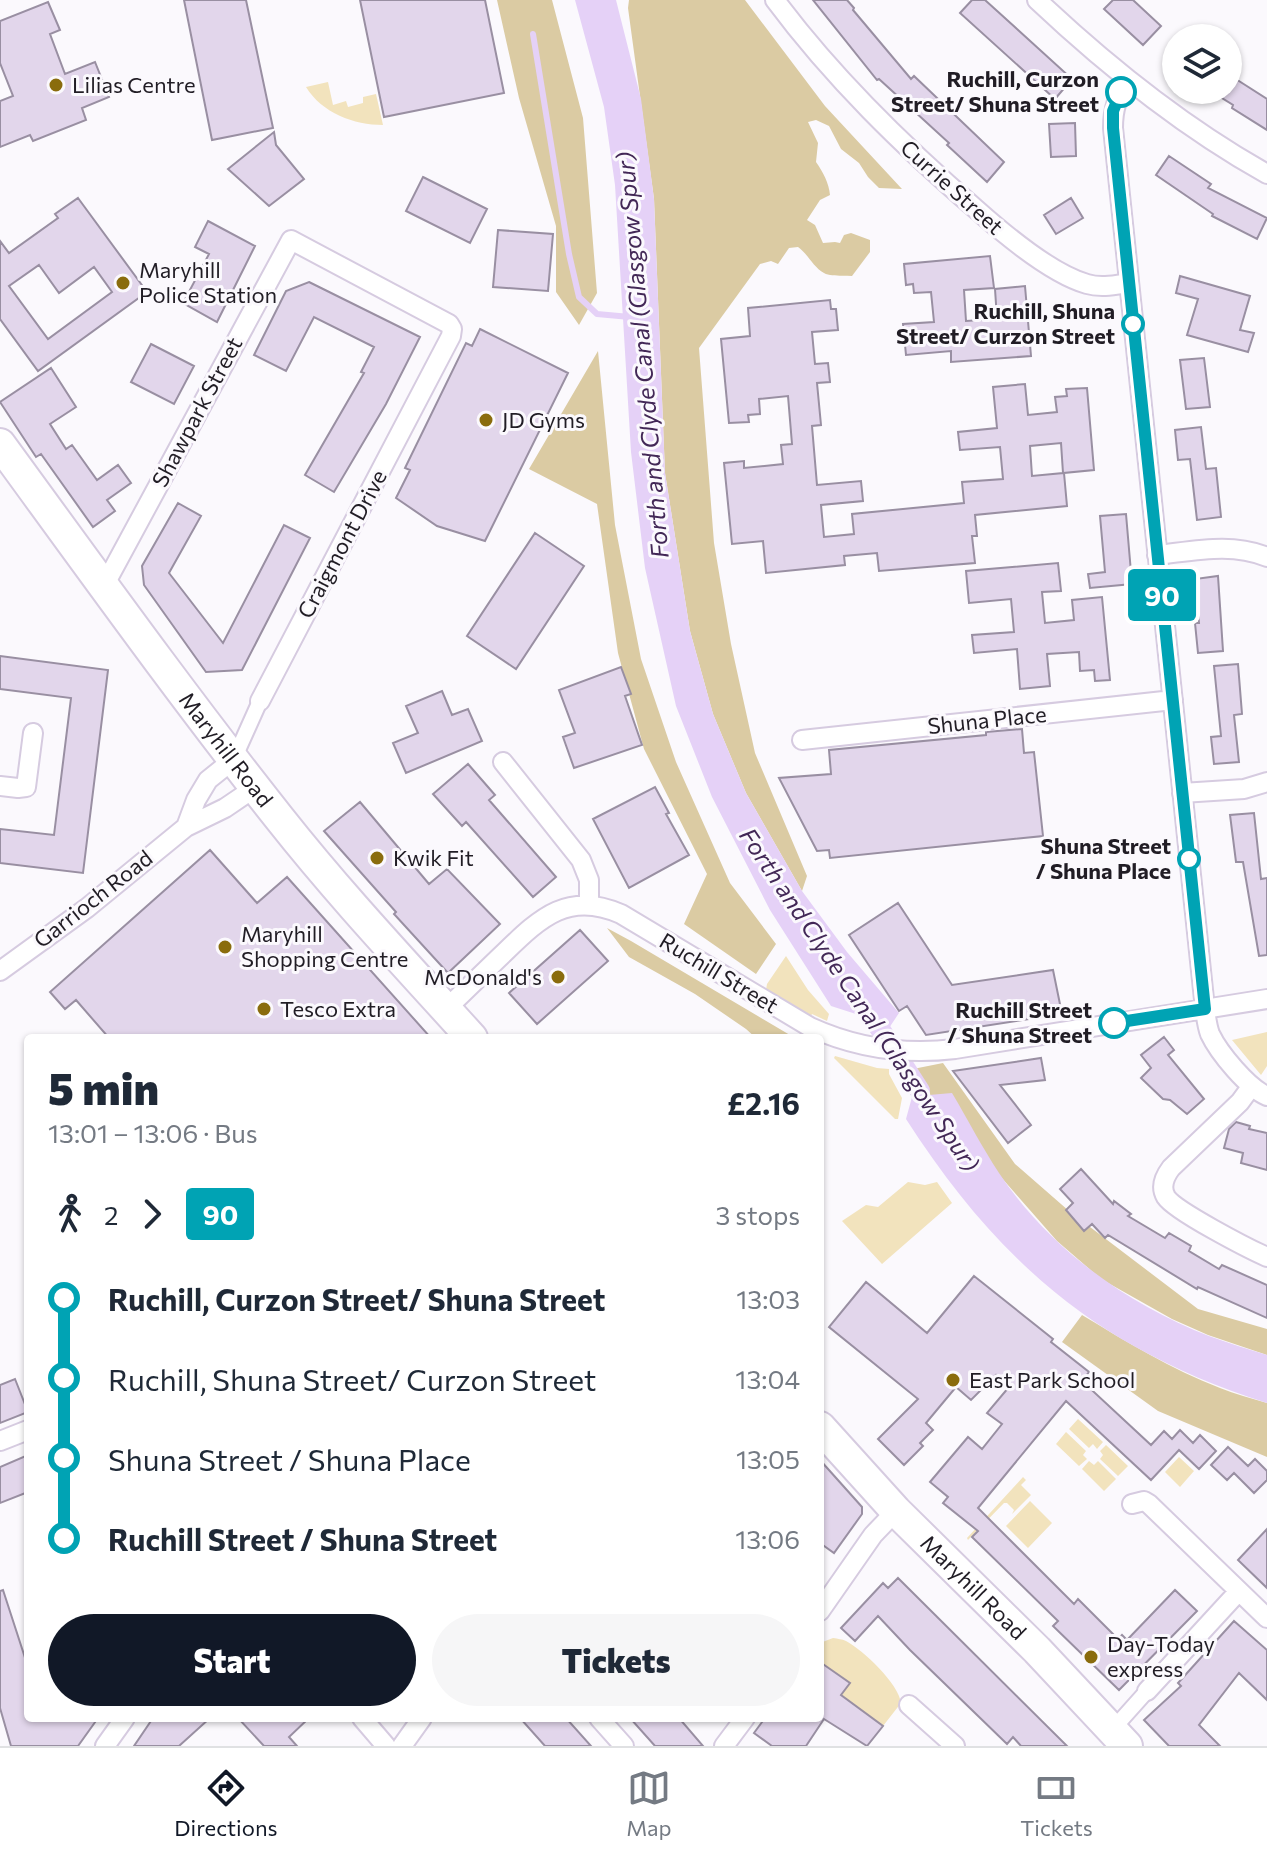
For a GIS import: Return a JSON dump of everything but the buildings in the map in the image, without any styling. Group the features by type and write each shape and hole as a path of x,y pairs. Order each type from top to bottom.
{"main road":[{"name":"Maryhill Road","path":"0,444 233,760 357,910 468,1034"},
{"name":"Maryhill Road","path":"824,1431 896,1511 1120,1737"}],"street":[{"name":"Currie Street","path":"775,0 826,63 881,121 929,169 1007,236 1057,270 1084,283 1099,286 1129,283"},
{"path":"1037,0 1129,81 1267,174"},
{"path":"1129,81 1118,97 1113,117 1205,1009 1212,1037 1243,1079 1259,1091 1240,1102 1171,1168 1163,1186 1166,1197 1173,1205 1267,1257"},
{"name":"Shawpark Street","path":"104,586 291,240 449,324 452,329"},
{"name":"Craigmont Drive","path":"233,760 260,701 452,329"},
{"path":"1157,555 1229,548 1248,550 1267,557"},
{"name":"Shuna Place","path":"802,740 1173,700"},
{"path":"0,786 26,787 33,733"},
{"name":"Garrioch Road","path":"186,827 208,780 233,760"},
{"path":"503,762 581,860 589,880 589,905"},
{"path":"1182,793 1244,789 1267,782"},
{"name":"Garrioch Road","path":"0,971 87,908 186,827 225,808 256,787"},
{"name":"Ruchill Street","path":"446,1009 535,923 564,908 589,905 611,910 634,921 782,1012 829,1036 878,1048 935,1051 1267,999"},
{"path":"0,1441 24,1432"},
{"path":"1132,1504 1144,1501 1149,1504 1267,1618"},
{"path":"824,1605 873,1535 896,1511"},
{"path":"1120,1737 1147,1691 1239,1591"},
{"path":"909,1705 955,1746"},
{"path":"105,1746 122,1722"},
{"path":"365,1722 386,1746"},
{"path":"402,1746 419,1722"},
{"path":"603,1722 624,1746"},
{"path":"724,1746 742,1722"}],"shaded area":[{"path":"497,0 552,0 583,118 597,293 579,325 556,292 556,226 519,98"},
{"path":"629,0 745,0 825,106 902,189 879,188 859,163 841,149 829,126 816,120 808,122 818,143 816,162 830,195 820,200 807,220 815,225 823,243 840,243 844,235 851,233 870,240 870,252 852,276 824,273 798,247 789,248 778,264 771,261 760,264 699,348 714,543 731,644 755,753 807,876 802,891 746,793 713,714 690,631 665,473 654,199"},
{"path":"328,82 333,105 346,101 348,107 363,103 363,97 376,94 383,125 361,123 340,116 321,104 306,87"},
{"path":"598,351 615,525 641,659 676,762 730,883 776,944 756,974 684,924 707,874 644,749 618,653 597,504 529,469"},
{"path":"607,928 788,1034 752,1034 695,994 629,957"},
{"path":"786,956 808,990 829,1014 827,1021 811,1016 766,990"},
{"path":"1267,1032 1267,1066 1261,1075 1232,1040"},
{"path":"834,1058 889,1069 902,1098 898,1119"},
{"path":"943,1063 1015,1164 1069,1211 1198,1309 1267,1329 1267,1355 1172,1319 1101,1279 1057,1241 929,1095 913,1069"},
{"path":"908,1182 925,1185 937,1182 952,1203 882,1264 842,1221 866,1205 878,1207"},
{"path":"1082,1315 1184,1372 1267,1403 1267,1457 1158,1411 1062,1342"},
{"path":"1078,1419 1103,1442 1097,1449 1093,1444 1089,1448 1069,1429"},
{"path":"1066,1432 1086,1451 1083,1455 1087,1459 1079,1466 1056,1444"},
{"path":"1106,1445 1128,1466 1118,1476 1100,1459 1103,1455 1100,1451"},
{"path":"1179,1457 1194,1471 1180,1487 1165,1472"},
{"path":"1089,1461 1094,1465 1098,1461 1116,1479 1104,1491 1082,1469"},
{"path":"1023,1477 1026,1480 1021,1485 1031,1495 1012,1514 1014,1510 1004,1503 968,1540 967,1538"},
{"path":"1030,1501 1052,1523 1028,1548 1006,1526"},
{"path":"833,1638 846,1641 879,1668 894,1687 901,1703 883,1726 841,1695 850,1683 824,1665 824,1641"}],"water":[{"path":"575,0 616,0 641,99 654,199 665,473 690,631 713,714 746,793 802,891 847,952 899,1013 887,1031 872,1035 859,1015 831,1006 770,910 712,797 676,706 645,568 631,452 615,185 604,107"},
{"path":"894,1068 913,1069 929,1095 952,1093 993,1163 1019,1200 1065,1249 1091,1270 1119,1290 1178,1323 1267,1355 1267,1403 1208,1382 1154,1357 1060,1296 1018,1259 979,1218 906,1119 912,1097"}],"waterway":[{"path":"533,34 569,254 579,297 597,314 630,317"},
{"name":"Forth and Clyde Canal (Glasgow Spur)","path":"868,1010 920,1091"}],"bus line":[{"name":"90","path":"1114,1023 1205,1009 1113,128 1113,111 1121,92"}],"place":[{"name":"Lilias Centre","path":"56,85"},
{"name":"Ruchill, Curzon Street/ Shuna Street","path":"1121,92"},
{"name":"Maryhill Police Station","path":"123,283"},
{"name":"Ruchill, Shuna Street/ Curzon Street","path":"1133,324"},
{"name":"JD Gyms","path":"486,420"},
{"name":"Kwik Fit","path":"377,858"},
{"name":"Shuna Street / Shuna Place","path":"1189,859"},
{"name":"Maryhill Shopping Centre","path":"225,947"},
{"name":"McDonald's","path":"558,977"},
{"name":"Tesco Extra","path":"264,1009"},
{"name":"Ruchill Street / Shuna Street","path":"1114,1023"},
{"name":"East Park School","path":"953,1380"},
{"name":"Day-Today express","path":"1091,1657"}]}
